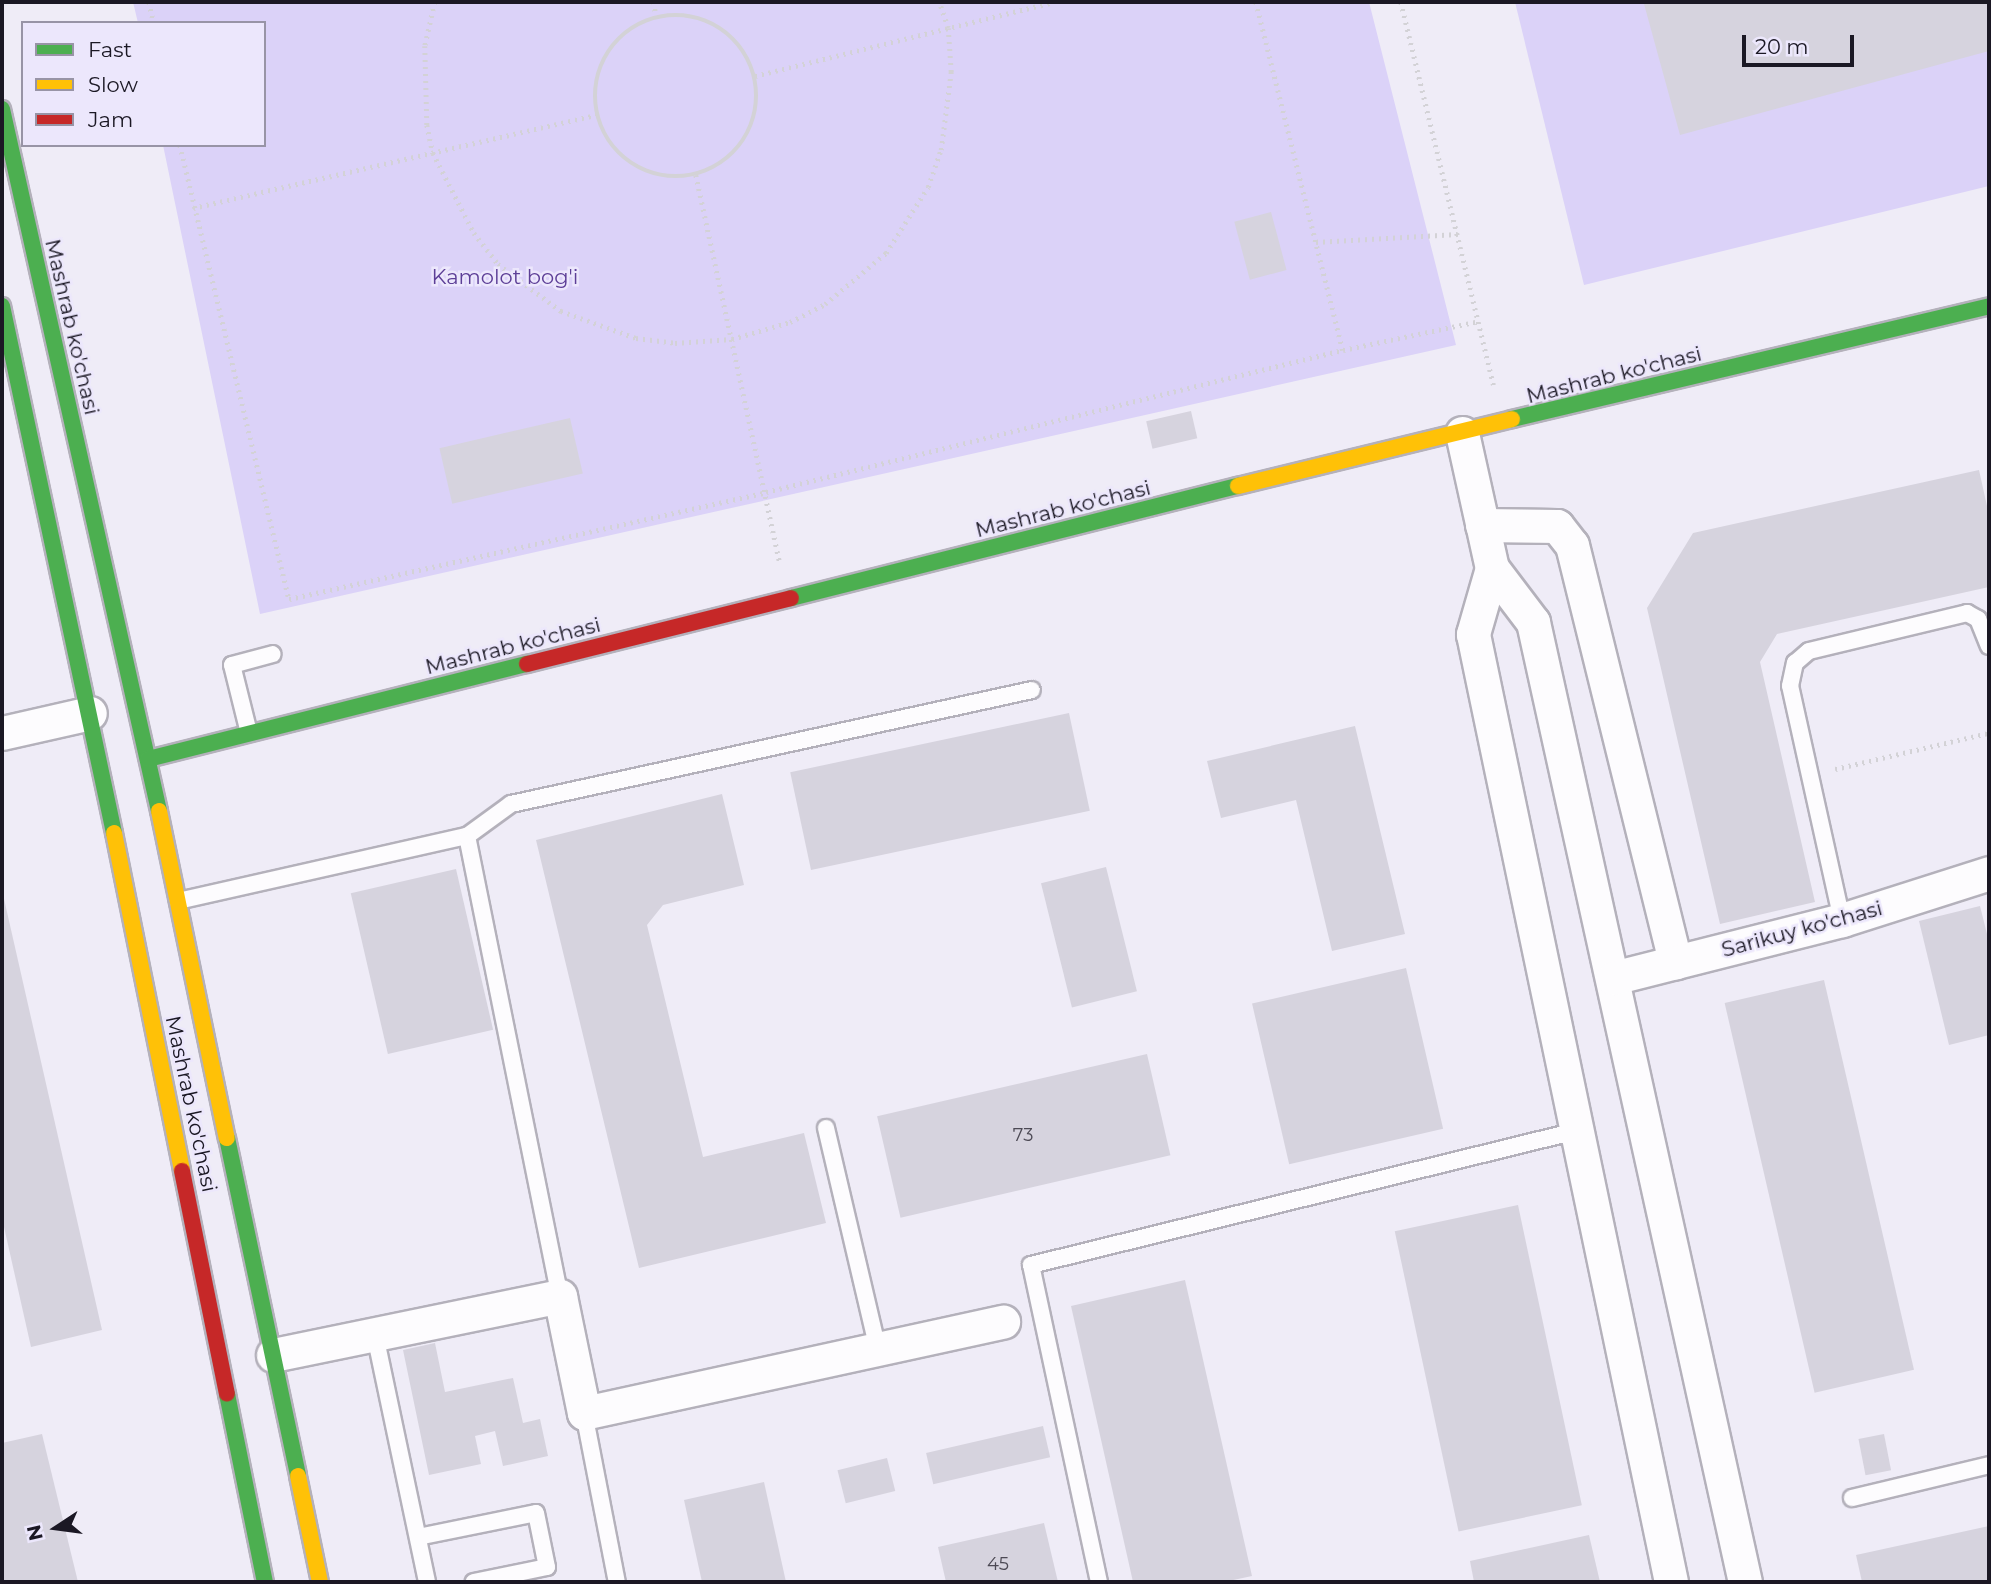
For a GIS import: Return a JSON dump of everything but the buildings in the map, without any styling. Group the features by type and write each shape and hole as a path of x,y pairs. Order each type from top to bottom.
{"main road":[{"name":"Mashrab ko'chasi","path":"2,109 148,759 320,1582"},
{"name":"Mashrab ko'chasi","path":"2,306 90,713 265,1582"},
{"name":"Mashrab ko'chasi","path":"148,759 787,599 1989,306"},
{"path":"316,1565 339,1582"}],"street":[{"path":"1462,433 1492,568 1533,622 1745,1582"},
{"path":"1482,524 1557,526 1573,545 1675,962"},
{"path":"1492,568 1473,634 1671,1582"},
{"path":"2,733 90,713"},
{"name":"Sarikuy ko'chasi","path":"1613,978 1842,920 1989,873"},
{"path":"273,1356 560,1296 584,1413 1003,1322"}],"lane":[{"path":"1842,920 1790,686 1800,655 1967,613 1978,620 1989,646"},
{"path":"249,734 232,665 273,654"},
{"path":"178,901 467,836 511,804 1032,690"},
{"path":"467,836 560,1296"},
{"path":"826,1128 878,1350"},
{"path":"1100,1582 1031,1265 1576,1131"},
{"path":"375,1335 427,1582"},
{"path":"584,1413 618,1582"},
{"path":"1852,1498 1989,1465"},
{"path":"418,1537 536,1513 547,1567 474,1582"}],"path":[{"path":"149,2 153,21"},
{"path":"435,2 425,46 423,86 433,153 453,200 482,244 528,290 561,311 636,338 675,343 732,339 790,322 825,304 886,253 909,222 928,187 944,137 951,72 948,28 939,2"},
{"path":"653,2 656,16"},
{"path":"755,76 1054,2"},
{"path":"1256,2 1343,350"},
{"path":"1401,2 1503,423"},
{"path":"656,16 699,17 718,26 735,39 755,76 755,118 746,138 716,167 696,175 664,176 634,166 617,152 597,115 597,73 607,54 619,37 656,16"},
{"path":"193,208 597,115"},
{"path":"180,147 289,598 766,492 1343,350 1479,321"},
{"path":"696,175 787,599"},
{"path":"1316,242 1458,234"},
{"path":"1810,774 1989,733"}],"green space":[{"name":"Kamolot bog'i","path":"133,2 1369,2 1456,345 260,614 163,147 266,147 266,21 138,21"},
{"path":"1515,2 1989,2 1989,186 1584,285"}],"traffic: fast":[{"path":"2,109 159,811"},
{"path":"2,306 114,833"},
{"path":"1512,419 1989,306"},
{"path":"791,598 1238,486"},
{"path":"148,759 527,664"},
{"path":"227,1138 298,1476"},
{"path":"227,1394 265,1582"}],"traffic: slow":[{"path":"1238,486 1512,419"},
{"path":"159,811 227,1138"},
{"path":"114,833 182,1171"},
{"path":"298,1476 320,1582"}],"traffic: jam":[{"path":"527,664 791,598"},
{"path":"182,1171 227,1394"}]}
